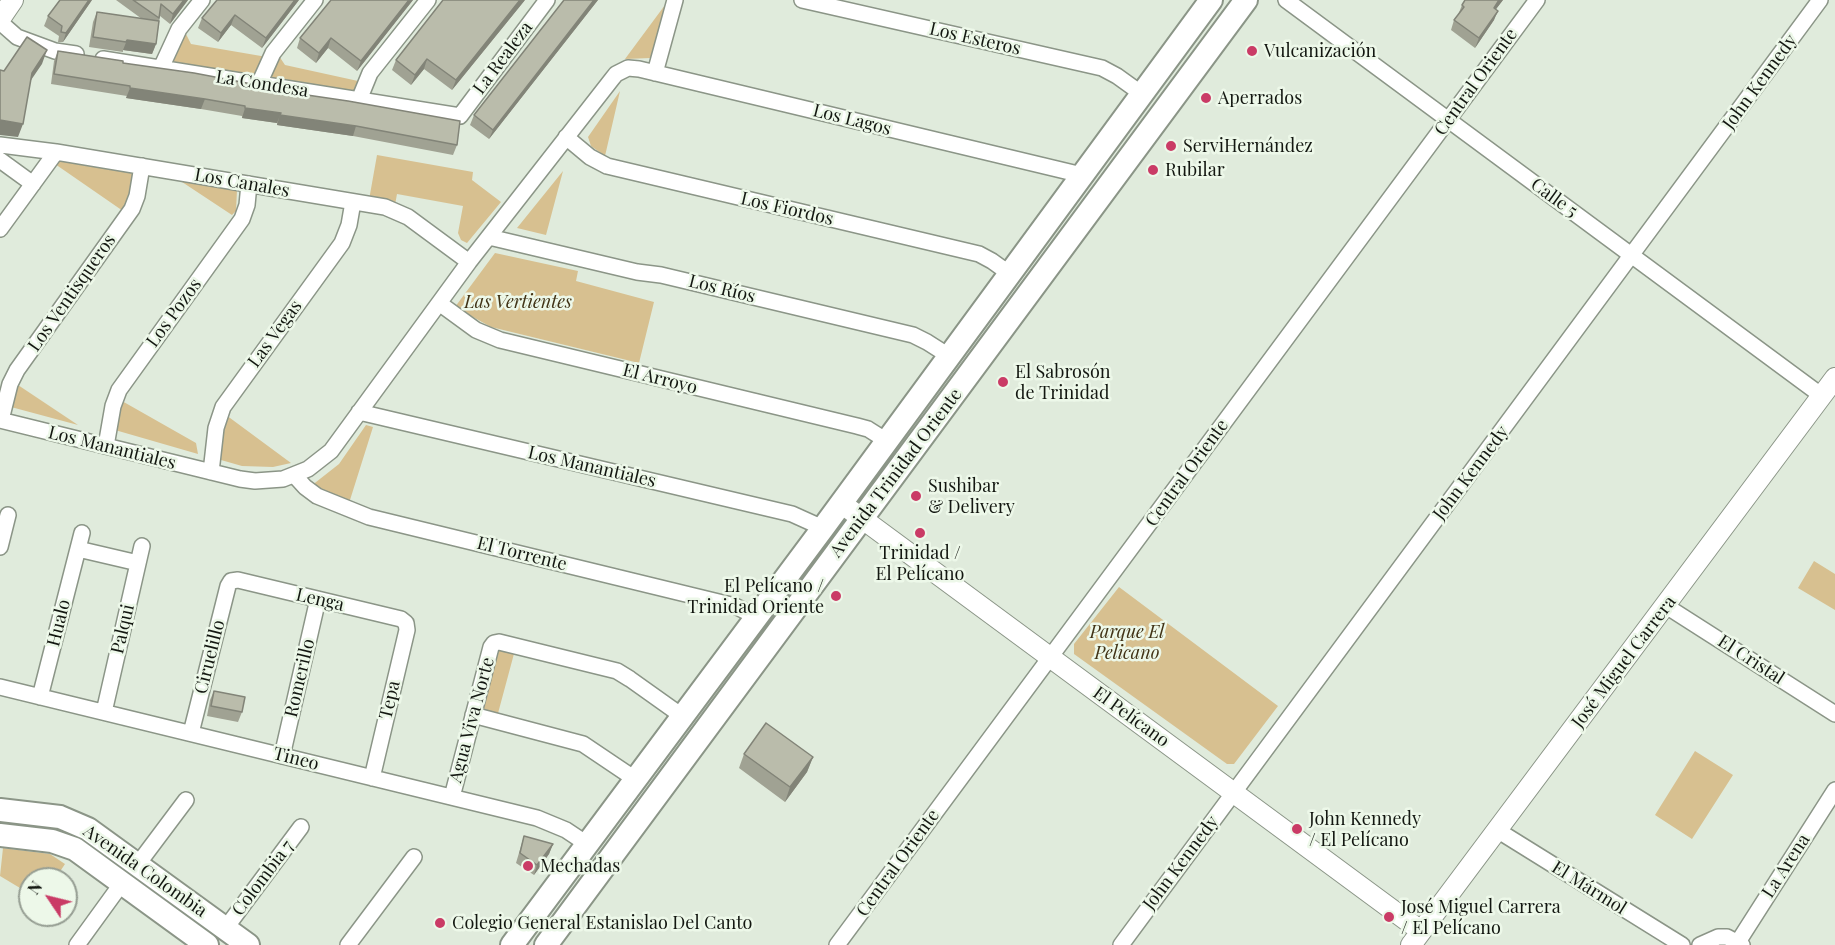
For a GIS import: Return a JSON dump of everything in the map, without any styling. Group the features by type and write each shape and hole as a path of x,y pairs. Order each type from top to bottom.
{"main road":[{"name":"Avenida Trinidad Oriente","path":"512,945 841,504 1211,0"},
{"name":"Avenida Trinidad Oriente","path":"546,945 1246,0"},
{"name":"Avenida Colombia","path":"0,810 47,815 88,829 248,945"},
{"name":"Avenida Colombia","path":"0,835 45,840 65,845 84,855 207,945"}],"street":[{"path":"0,20 13,0"},
{"path":"161,68 179,29 202,0"},
{"path":"259,84 273,53 315,0"},
{"path":"359,100 370,73 428,0"},
{"name":"La Realeza","path":"460,116 547,0"},
{"path":"655,73 675,0"},
{"name":"Los Esteros","path":"802,0 1102,68 1143,94"},
{"name":"Calle 5","path":"1286,0 1822,396"},
{"name":"Central Oriente","path":"837,945 1536,0"},
{"name":"John Kennedy","path":"1121,945 1820,0"},
{"name":"La Condesa","path":"0,20 17,38 55,51 460,116"},
{"name":"Los Lagos","path":"566,137 612,79 622,70 633,68 1082,175"},
{"path":"295,476 308,470 331,451 469,262 566,137"},
{"name":"Los Fiordos","path":"566,137 590,157 607,166 979,254 1010,274"},
{"name":"Los Canales","path":"0,145 142,166 395,210 469,262"},
{"path":"0,229 56,152"},
{"path":"0,160 33,184"},
{"name":"Los Ventisqueros","path":"1,420 10,384 17,370 132,209 137,196 142,166"},
{"name":"Los Pozos","path":"106,446 113,406 119,390 242,219 247,206 249,184"},
{"name":"Las Vegas","path":"211,472 216,428 223,407 342,243 349,225 353,202"},
{"name":"Los Ríos","path":"489,237 637,272 661,274 913,335 949,356"},
{"name":"El Arroyo","path":"439,303 476,330 500,340 857,426 868,429 887,441"},
{"name":"José Miguel Carrera","path":"1416,938 1835,378"},
{"name":"Los Manantiales","path":"359,412 792,514 823,528"},
{"name":"Los Manantiales","path":"1,420 255,481 295,476"},
{"name":"El Torrente","path":"295,476 305,488 317,496 362,515 735,606 757,617"},
{"name":"El Pelícano","path":"841,504 1234,793 1416,938"},
{"path":"0,547 2,530 8,515"},
{"name":"Hualo","path":"40,697 82,533"},
{"name":"Palqui","path":"104,712 142,546"},
{"path":"78,549 138,563"},
{"name":"Lenga","path":"231,581 238,580 318,599 401,619 406,623"},
{"name":"Ciruelillo","path":"191,733 231,581"},
{"name":"Romerillo","path":"282,756 318,599"},
{"name":"El Cristal","path":"1666,606 1835,714"},
{"name":"Tepa","path":"372,778 407,630 406,623"},
{"name":"Agua Viva Norte","path":"452,797 494,642 617,672 682,716"},
{"name":"Tineo","path":"0,687 546,821 566,830 586,844"},
{"path":"473,716 583,744 635,779"},
{"name":"La Arena","path":"1740,944 1835,790"},
{"path":"138,864 186,800"},
{"name":"Colombia 7","path":"225,929 301,827"},
{"name":"El Mármol","path":"1497,830 1682,945"},
{"path":"348,945 414,857"},
{"path":"78,945 122,883"},
{"path":"1700,945 1718,937 1727,937 1740,944"}],"green space":[{"path":"665,5 651,58 625,59"},
{"path":"184,30 191,44 267,57 259,74 250,80 171,65 168,60"},
{"path":"277,53 285,65 358,81 354,95 274,82 269,74"},
{"path":"620,91 605,156 591,146 588,137"},
{"path":"377,155 473,172 472,180 501,202 467,243 461,240 458,233 463,206 397,194 395,205 369,200"},
{"path":"60,158 129,169 133,176 133,193 123,211 55,164"},
{"path":"563,171 546,235 517,228"},
{"path":"176,178 237,190 236,211 232,215"},
{"name":"Las Vertientes","path":"495,253 578,271 576,281 654,302 639,363 491,327 455,307"},
{"path":"15,383 78,425 11,407"},
{"path":"122,401 196,443 198,454 115,430"},
{"path":"226,415 291,463 273,467 242,466 221,460"},
{"path":"366,425 373,427 350,500 329,496 311,486 339,464"},
{"path":"1814,561 1835,574 1835,610 1798,588"},
{"name":"Parque El Pelicano","path":"1119,587 1278,706 1234,764 1227,764 1074,654 1074,644"},
{"path":"500,647 515,650 497,717 482,712 479,706 493,651"},
{"path":"1695,751 1733,775 1692,839 1655,815"},
{"path":"3,848 50,854 65,864 63,867 18,867 18,887 0,876"}],"building":[{"path":"60,0 89,0 66,33 61,32 62,26 48,16"},
{"path":"133,0 184,0 173,14 161,4 159,18"},
{"path":"217,0 295,0 266,38 235,15 221,33 202,18"},
{"path":"331,0 409,0 361,61 331,38 319,53 300,38"},
{"path":"443,0 520,0 456,80 427,59 415,75 396,60"},
{"path":"564,0 594,0 493,130 474,115"},
{"path":"1465,0 1499,0 1494,8 1498,11 1479,38 1454,20 1464,7 1462,5"},
{"path":"97,12 159,21 156,44 93,37"},
{"path":"27,37 47,50 32,73 23,124 0,120 0,70 4,71"},
{"path":"58,51 460,121 457,145 54,74"},
{"path":"214,691 245,697 242,712 211,706"},
{"path":"766,723 813,757 790,787 744,754"},
{"path":"524,836 553,844 537,865 520,853"}],"place":[{"name":"Vulcanización","path":"1252,51"},
{"name":"Aperrados","path":"1206,98"},
{"name":"ServiHernández","path":"1171,146"},
{"name":"Rubilar","path":"1153,170"},
{"name":"El Sabrosón de Trinidad","path":"1003,382"},
{"name":"Sushibar & Delivery","path":"916,496"},
{"name":"Trinidad / El Pelícano","path":"920,533"},
{"name":"El Pelícano / Trinidad Oriente","path":"836,596"},
{"name":"John Kennedy / El Pelícano","path":"1297,829"},
{"name":"Mechadas","path":"528,866"},
{"name":"José Miguel Carrera / El Pelícano","path":"1389,917"},
{"name":"Colegio General Estanislao Del Canto","path":"440,923"}]}
